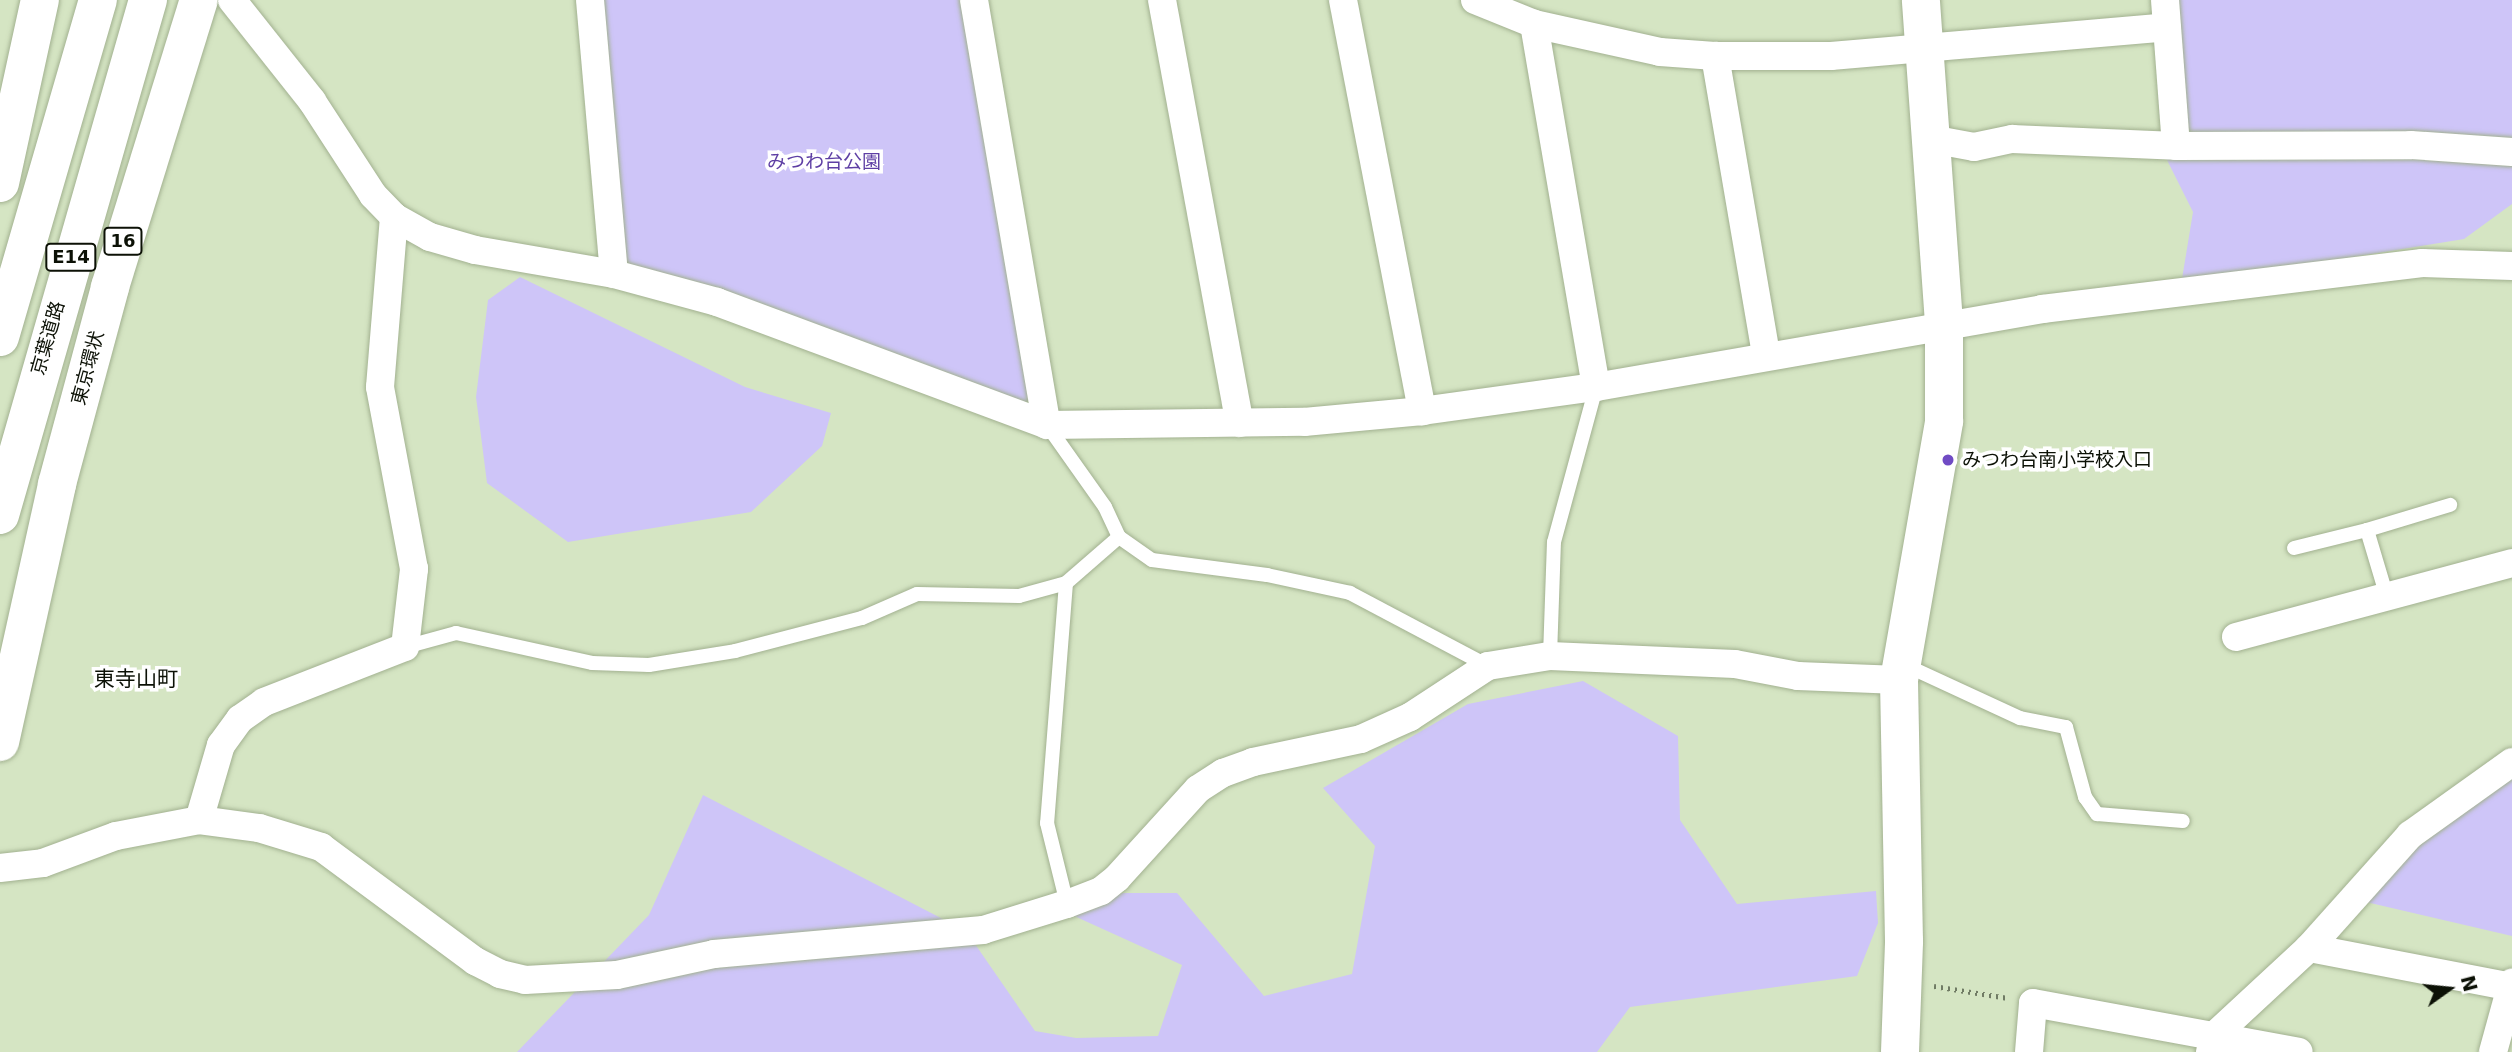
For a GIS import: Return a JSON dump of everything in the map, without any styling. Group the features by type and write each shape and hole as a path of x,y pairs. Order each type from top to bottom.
{"main road":[{"path":"0,183 40,0"},
{"name":"E14","path":"0,337 97,0"},
{"name":"京葉道路","path":"0,515 83,214 148,0"},
{"name":"東京環状","path":"0,741 57,484 110,287 199,0"},
{"path":"1900,1052 1900,671 1940,458 1944,323 1921,0"}],"street":[{"path":"232,0 312,101 373,195 394,217 430,237 475,250 614,274 717,302 1047,425 1304,422 1422,411 1596,387 1944,323 2422,263 2512,266"},
{"path":"590,0 614,274"},
{"path":"974,0 1047,425"},
{"path":"1162,0 1240,423"},
{"path":"1343,0 1422,411"},
{"path":"1475,0 1534,24 1660,51 1715,56 1831,56 1925,47 2166,13 2176,146"},
{"path":"1534,24 1596,387"},
{"path":"1715,56 1766,355"},
{"path":"1931,139 1974,147 2012,139 2176,146 2411,145 2512,152"},
{"path":"199,820 221,745 240,719 264,702 405,647 414,569 380,387 394,217"},
{"path":"2236,637 2512,563"},
{"path":"0,868 43,863 116,836 199,820 259,828 321,847 475,961 525,980 617,975 713,954 983,930 1067,904 1101,891 1117,878 1198,789 1223,772 1252,762 1361,739 1410,717 1488,666 1550,656 1735,664 1798,676 1900,671"},
{"path":"2212,1044 2309,948 2410,835 2512,762"},
{"path":"2309,948 2511,985 2493,1052"},
{"path":"2029,1052 2034,1003 2212,1044 2299,1052"}],"lane":[{"path":"1550,656 1555,542 1596,387"},
{"path":"1047,425 1105,507 1119,537 1152,560 1268,575 1350,593 1488,666"},
{"path":"2294,548 2450,505"},
{"path":"2367,530 2387,597"},
{"path":"405,647 456,633 592,663 649,665 735,652 862,618 917,594 1019,596 1066,583 1119,537"},
{"path":"1066,583 1047,823 1067,904"},
{"path":"1900,671 2020,718 2066,726 2085,797 2097,814 2183,821"}],"path":[{"path":"1902,981 2034,1003"}],"green space":[{"name":"みつわ台公園","path":"598,0 960,0 1035,408 621,262"},
{"path":"2171,0 2512,0 2512,204 2464,239 2181,285 2193,212 2166,158 2181,140"},
{"path":"520,277 745,387 831,413 822,446 751,512 568,542 487,483 476,397 488,300"},
{"path":"1583,681 1678,736 1680,820 1737,904 1876,891 1878,923 1857,976 1630,1007 1597,1052 517,1052 649,915 703,795 966,931 1035,1031 1076,1038 1158,1036 1182,965 1072,915 1122,893 1177,893 1264,996 1352,974 1375,846 1323,788 1468,704"},
{"path":"2512,773 2512,936 2366,902 2416,835"}],"place":[{"name":"みつわ台南小学校入口","path":"1948,460"}],"district":[{"name":"東寺山町","path":"136,679"}]}
